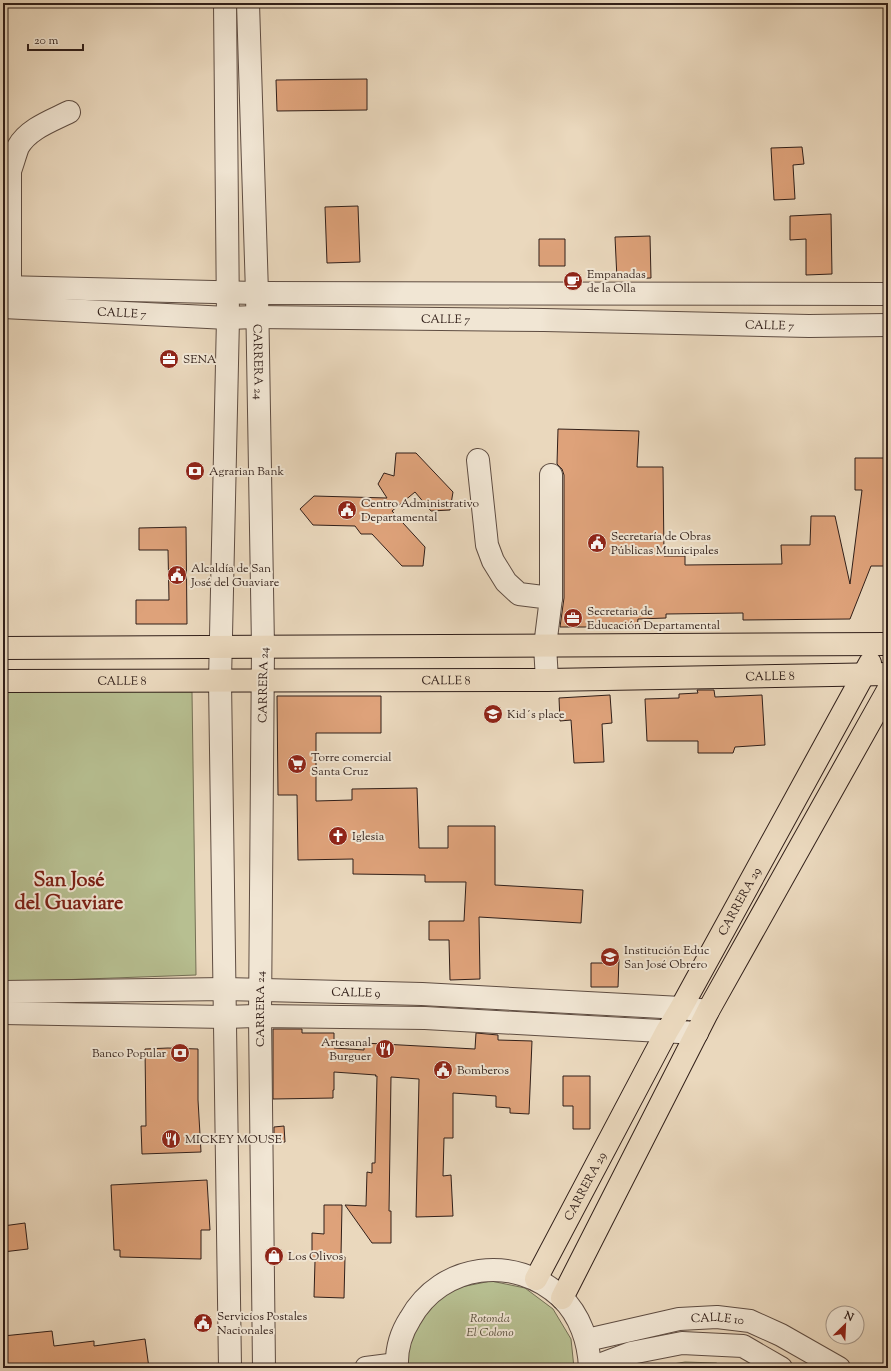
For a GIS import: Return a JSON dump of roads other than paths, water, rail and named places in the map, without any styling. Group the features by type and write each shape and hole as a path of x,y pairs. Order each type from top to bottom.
{"main road":[{"path":"3,648 545,646 885,640"},
{"name":"CARRERA 29","path":"536,1279 667,1031 681,1008 863,674 885,640"},
{"name":"CALLE 8","path":"3,681 547,680 888,674"},
{"path":"562,1298 708,1011 888,690"}],"street":[{"path":"224,3 228,318 220,681 230,1368"},
{"name":"CARRERA 24","path":"248,3 257,293 256,317 263,647 260,1016 264,1368"},
{"path":"5,293 10,171 15,156 19,146 28,135 40,126 69,112"},
{"name":"CALLE 7","path":"5,293 228,291 257,293 888,294"},
{"name":"CALLE 7","path":"5,293 228,318 544,320 809,326 888,325"},
{"path":"544,320 545,294"},
{"path":"809,326 812,294"},
{"path":"478,460 487,545 493,561 506,582 519,594 551,598"},
{"path":"547,680 545,646 551,598 551,476"},
{"name":"CALLE 9","path":"3,992 225,988 422,994 681,1008 708,1011"},
{"path":"422,994 425,1018"},
{"name":"CALLE 9","path":"3,1013 225,1017 425,1018 697,1033"},
{"path":"366,1368 397,1366 399,1345 403,1332 415,1310 428,1295 443,1284 460,1275 479,1270 499,1270 518,1273 536,1279 562,1298 577,1317 587,1340 591,1368"},
{"name":"CALLE 10","path":"587,1340 679,1319 717,1317 750,1321 781,1335 839,1368"},
{"path":"743,1346 750,1321"},
{"name":"CALLE 10","path":"591,1368 631,1353 682,1343 743,1346 781,1368"}],"place":[{"name":"Empanadas de la Olla","path":"573,281"},
{"name":"SENA","path":"169,359"},
{"name":"Agrarian Bank","path":"195,471"},
{"name":"Centro Administrativo Departamental","path":"347,510"},
{"name":"Secretaría de Obras Públicas Municipales","path":"597,543"},
{"name":"Alcaldía de San José del Guaviare","path":"177,575"},
{"name":"Secretaria de Educación Departamental","path":"573,618"},
{"name":"Kid´s place","path":"493,714"},
{"name":"Torre comercial Santa Cruz","path":"297,764"},
{"name":"Iglesia","path":"338,836"},
{"name":"Institución Educ San José Obrero","path":"610,957"},
{"name":"Artesanal Burguer","path":"385,1049"},
{"name":"Banco Popular","path":"180,1053"},
{"name":"Bomberos","path":"443,1070"},
{"name":"MICKEY MOUSE","path":"171,1139"},
{"name":"Los Olivos","path":"274,1256"},
{"name":"Servicios Postales Nacionales","path":"203,1323"}],"district":[{"name":"San José del Guaviare","path":"69,890"}],"park label":[{"name":"Rotonda El Colono","path":"490,1325"}]}
